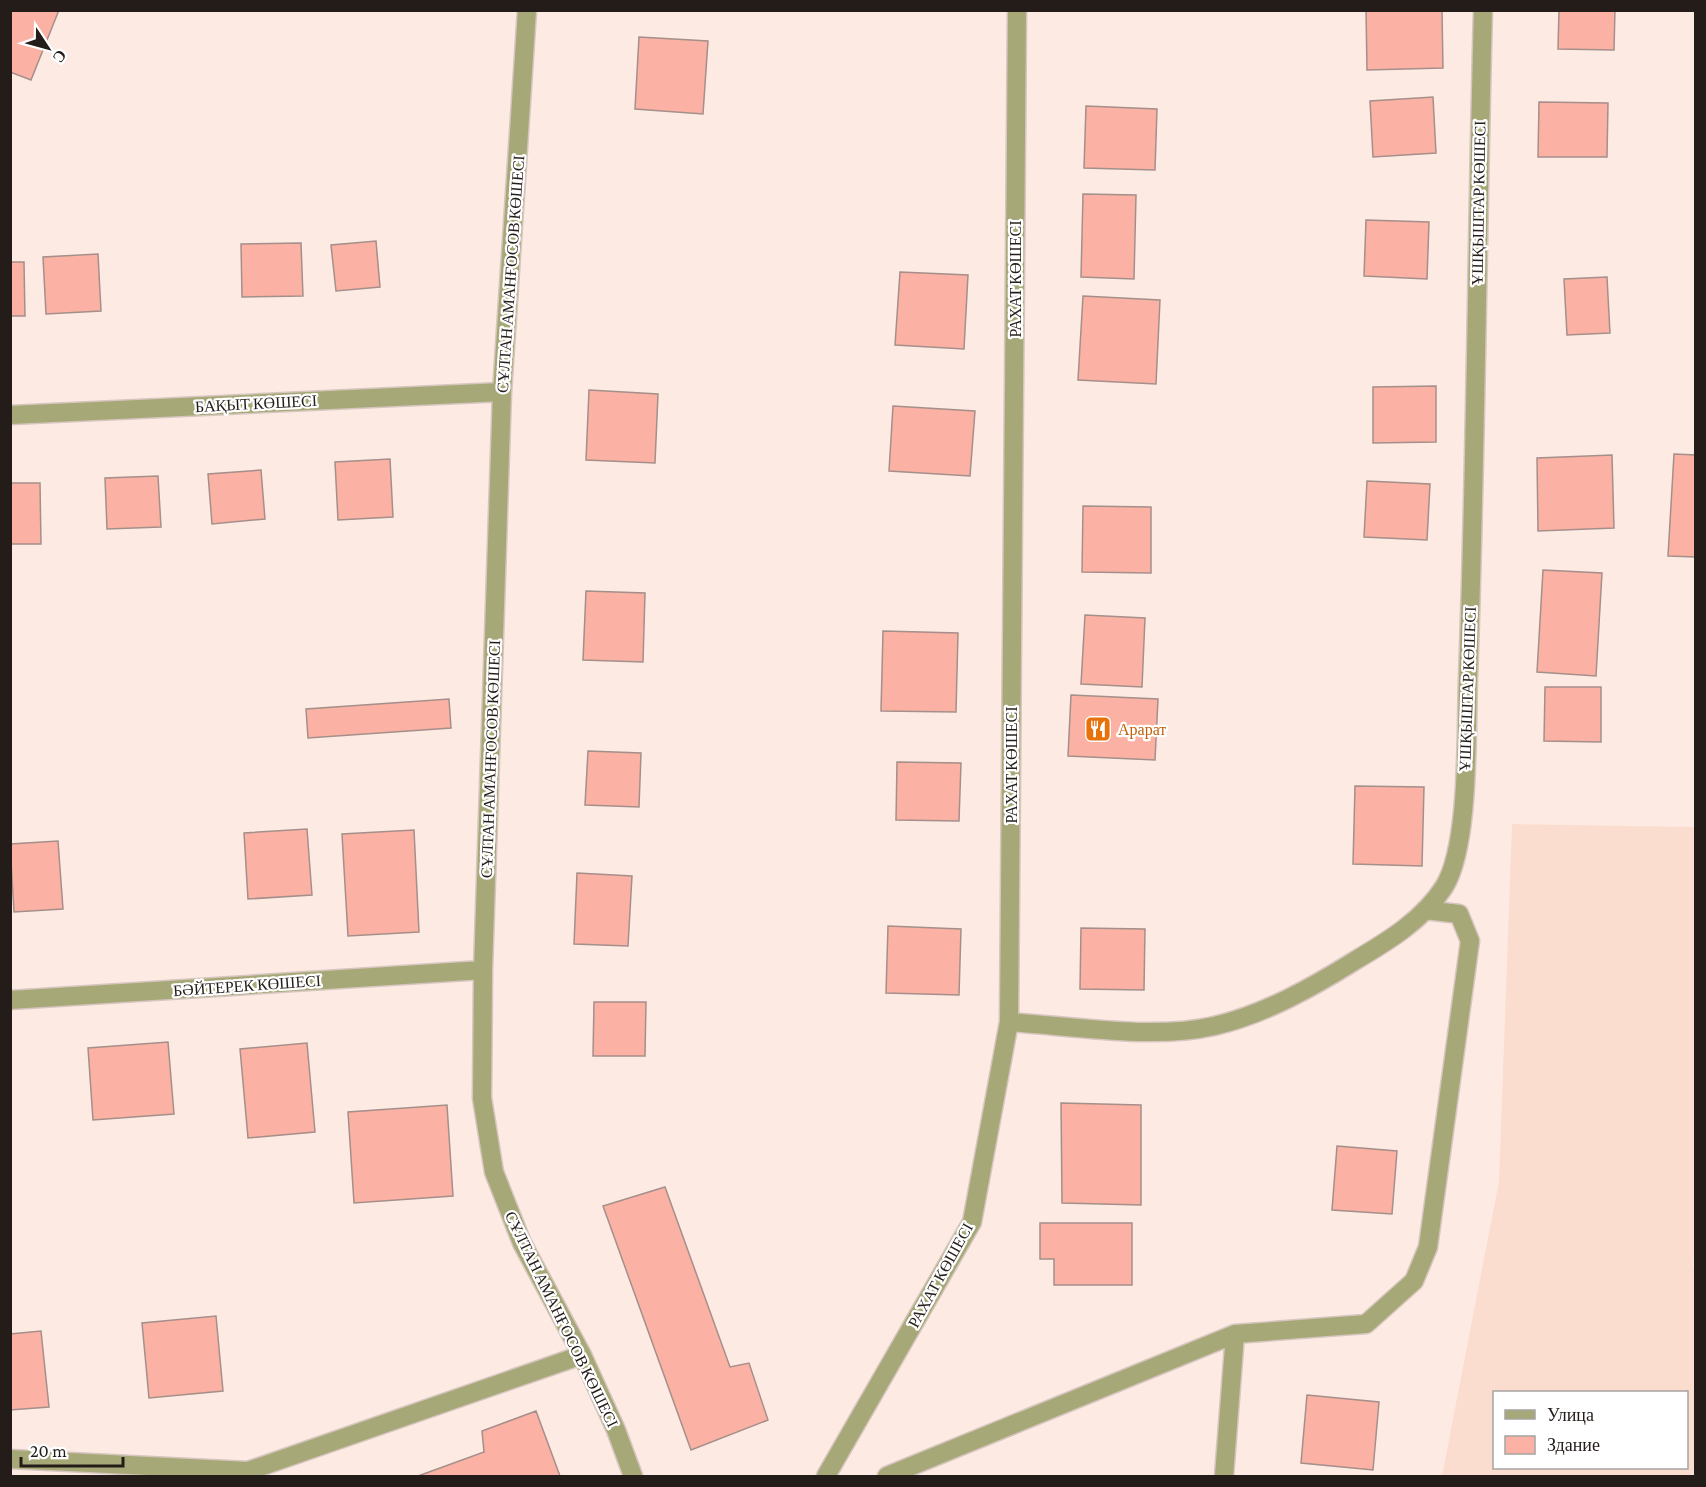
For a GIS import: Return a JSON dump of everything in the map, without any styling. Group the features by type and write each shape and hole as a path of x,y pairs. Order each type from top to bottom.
{"street":[{"name":"СҰЛТАН АМАНҒОСОВ КӨШЕСІ","path":"527,10 502,392 483,970 482,1098 494,1172 522,1244 582,1355 616,1430 633,1476"},
{"name":"РАХАТ КӨШЕСІ","path":"826,1476 972,1222 1010,1022 1017,10"},
{"name":"ҰШҚЫШТАР КӨШЕСІ","path":"1010,1022 1154,1031 1211,1027 1256,1011 1325,979 1404,929 1425,910 1443,888 1458,853 1463,786 1472,558 1483,10"},
{"name":"БАҚЫТ КӨШЕСІ","path":"10,415 502,392"},
{"path":"887,1476 913,1472 1235,1334 1366,1324 1414,1281 1428,1247 1470,941 1459,914 1425,910"},
{"name":"БӘЙТЕРЕК КӨШЕСІ","path":"10,1000 483,970"},
{"path":"1224,1476 1235,1334"},
{"path":"10,1460 249,1474 582,1355"}],"shaded area":[{"path":"1512,824 1695,827 1696,1234 1693,1266 1696,1267 1695,1476 1442,1476 1499,1181"}],"building":[{"path":"10,10 59,10 31,80 10,72"},
{"path":"1366,10 1442,10 1443,68 1367,70"},
{"path":"1559,10 1615,10 1614,50 1558,49"},
{"path":"639,37 708,41 703,114 635,109"},
{"path":"1433,97 1436,153 1373,157 1370,101"},
{"path":"1539,102 1608,103 1607,157 1538,157"},
{"path":"1086,106 1157,109 1155,170 1084,168"},
{"path":"1083,194 1136,195 1134,279 1081,277"},
{"path":"1366,220 1429,222 1427,279 1364,276"},
{"path":"376,241 380,287 336,291 331,245"},
{"path":"301,243 303,296 242,297 241,244"},
{"path":"98,254 101,311 46,314 43,257"},
{"path":"10,262 24,262 25,316 10,316"},
{"path":"900,272 968,275 964,349 895,345"},
{"path":"1607,277 1610,333 1567,335 1564,279"},
{"path":"1083,296 1160,300 1156,384 1078,380"},
{"path":"1436,386 1436,442 1373,443 1373,387"},
{"path":"589,390 658,394 655,463 586,460"},
{"path":"893,406 975,411 970,476 889,471"},
{"path":"1674,454 1696,455 1696,557 1668,556"},
{"path":"1612,455 1614,528 1538,531 1537,458"},
{"path":"390,459 393,517 338,520 335,462"},
{"path":"261,470 265,519 212,524 208,474"},
{"path":"158,476 161,527 107,529 105,478"},
{"path":"1367,481 1430,484 1427,540 1364,537"},
{"path":"10,483 40,483 41,544 10,544"},
{"path":"1083,506 1151,507 1151,573 1082,572"},
{"path":"1543,570 1602,573 1596,676 1537,672"},
{"path":"586,591 645,593 643,662 583,660"},
{"path":"1085,615 1145,618 1142,687 1081,684"},
{"path":"883,631 958,633 956,712 881,711"},
{"path":"1545,687 1601,687 1601,742 1544,741"},
{"path":"1071,695 1158,699 1155,760 1068,756"},
{"path":"449,699 451,728 308,738 306,709"},
{"path":"588,751 641,753 639,807 585,805"},
{"path":"897,762 961,763 959,821 896,820"},
{"path":"1355,786 1424,787 1422,866 1353,864"},
{"path":"307,829 312,895 248,899 244,833"},
{"path":"414,830 419,932 348,936 342,834"},
{"path":"58,841 63,909 14,912 10,844"},
{"path":"577,873 632,876 628,946 574,944"},
{"path":"888,926 961,929 959,995 886,993"},
{"path":"1081,928 1145,929 1144,990 1080,989"},
{"path":"594,1002 646,1002 645,1056 593,1056"},
{"path":"168,1042 174,1114 93,1120 88,1048"},
{"path":"307,1043 315,1132 248,1138 240,1049"},
{"path":"1061,1103 1141,1105 1141,1205 1062,1203"},
{"path":"447,1105 453,1196 354,1203 348,1112"},
{"path":"1337,1146 1397,1151 1392,1214 1332,1210"},
{"path":"665,1187 730,1367 749,1363 768,1420 691,1450 603,1206"},
{"path":"1040,1223 1132,1223 1132,1285 1054,1285 1054,1259 1040,1259"},
{"path":"216,1316 223,1391 149,1398 142,1323"},
{"path":"41,1331 49,1407 10,1410 10,1334"},
{"path":"1307,1395 1379,1402 1373,1470 1301,1463"},
{"path":"536,1411 560,1476 418,1476 484,1452 482,1431"}],"place":[{"name":"Арарат","path":"1098,729"}]}
